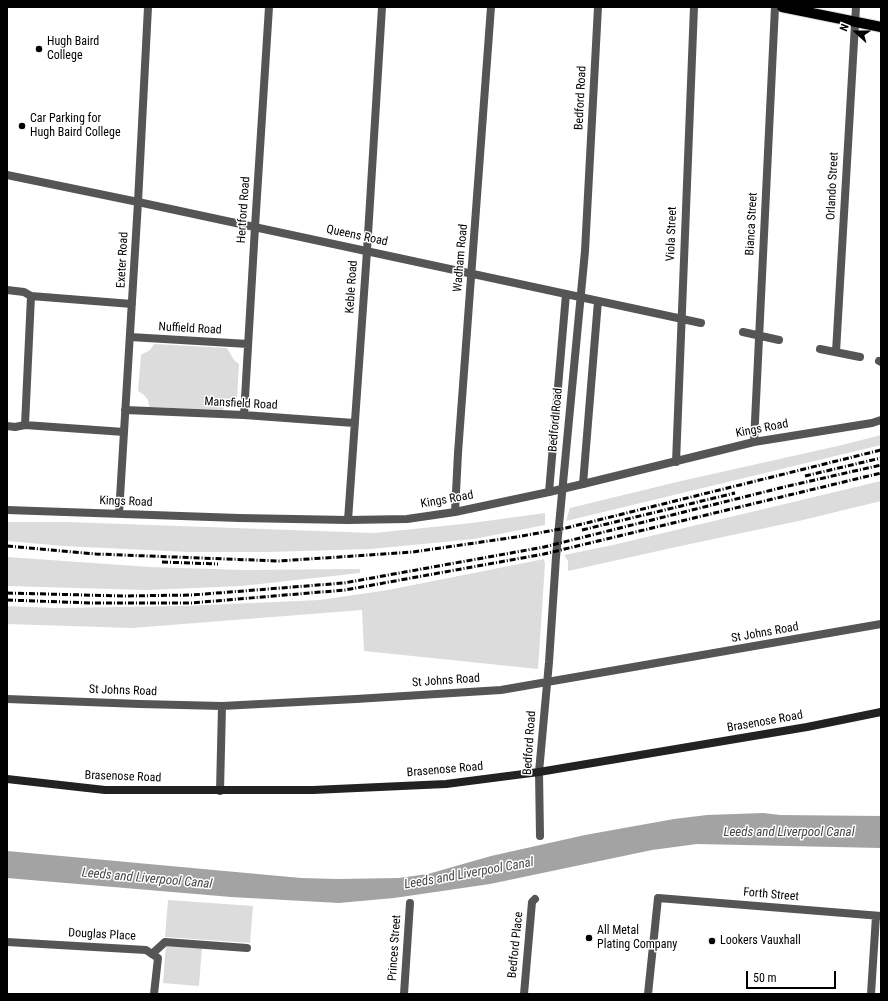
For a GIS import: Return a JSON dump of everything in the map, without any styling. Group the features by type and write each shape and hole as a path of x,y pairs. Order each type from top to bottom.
{"main road":[{"path":"782,7 881,27"},
{"name":"Brasenose Road","path":"7,779 105,790 313,790 446,784 539,772 807,727 881,712"}],"street":[{"name":"Exeter Road","path":"119,514 148,7"},
{"name":"Hertford Road","path":"244,415 269,7"},
{"name":"Keble Road","path":"348,520 382,7"},
{"name":"Wadham Road","path":"455,512 458,453 492,7"},
{"name":"Bedford Road","path":"540,836 539,772 556,557 585,251 598,7"},
{"name":"Viola Street","path":"676,462 694,7"},
{"name":"Bianca Street","path":"754,442 775,7"},
{"name":"Orlando Street","path":"836,352 856,7"},
{"name":"Queens Road","path":"7,175 701,323"},
{"path":"7,290 24,292 31,296 132,304"},
{"name":"Bedford Road","path":"549,492 566,294"},
{"path":"25,425 31,296"},
{"path":"584,484 598,301"},
{"path":"744,332 778,340"},
{"name":"Nuffield Road","path":"130,337 248,344"},
{"path":"820,349 860,357"},
{"name":"Mansfield Road","path":"126,410 244,415 354,422"},
{"name":"Kings Road","path":"7,510 348,520 407,519 455,512 549,492 754,442 872,423 881,420"},
{"path":"7,426 15,427 25,425 124,432"},
{"name":"St Johns Road","path":"7,699 222,706 356,700 501,690 881,624"},
{"path":"220,791 222,706"},
{"name":"Forth Street","path":"648,994 658,898 878,916"},
{"name":"Bedford Place","path":"524,994 532,902 534,899"},
{"name":"Princes Street","path":"404,994 410,903"},
{"path":"871,994 878,916"},
{"name":"Douglas Place","path":"7,942 146,950 152,954"},
{"path":"154,994 158,958 152,954 165,942 247,948"}],"shaded area":[{"path":"154,344 227,348 234,360 239,364 237,399 225,404 223,410 149,407 148,400 138,391 141,355 150,350"},
{"path":"881,435 881,445 566,521 570,508"},
{"path":"881,481 881,501 803,520 568,571 568,561 564,555 613,545"},
{"path":"545,513 545,525 474,539 371,549 269,552 189,552 63,546 7,541 7,522 67,522 374,533 472,523"},
{"path":"7,557 150,567 244,570 360,569 360,573 242,586 146,590 7,586"},
{"path":"544,559 545,564 538,669 364,651 362,610 132,628 7,624 7,606 55,608 184,606 320,600 388,590"},
{"path":"168,900 253,906 250,943 165,937"},
{"path":"166,944 202,947 199,986 163,983"}],"water":[{"name":"Leeds and Liverpool Canal","path":"763,813 780,815 881,816 881,848 697,844 652,850 490,884 394,898 339,903 231,897 7,878 7,851 301,878 399,878 428,874 491,856 585,835 674,819 707,815"}],"railway":[{"path":"7,546 96,554 279,561 413,552 566,528 881,450"},
{"path":"805,476 881,458"},
{"path":"7,593 124,596 192,595 344,583 544,547 784,487 881,465"},
{"path":"7,600 92,603 191,603 345,590 544,554 881,473"},
{"path":"582,530 735,493"},
{"path":"162,562 218,564"}],"place":[{"name":"Hugh Baird College","path":"39,49"},
{"name":"Car Parking for Hugh Baird College","path":"22,126"},
{"name":"All Metal Plating Company","path":"589,938"},
{"name":"Lookers Vauxhall","path":"712,941"}]}
